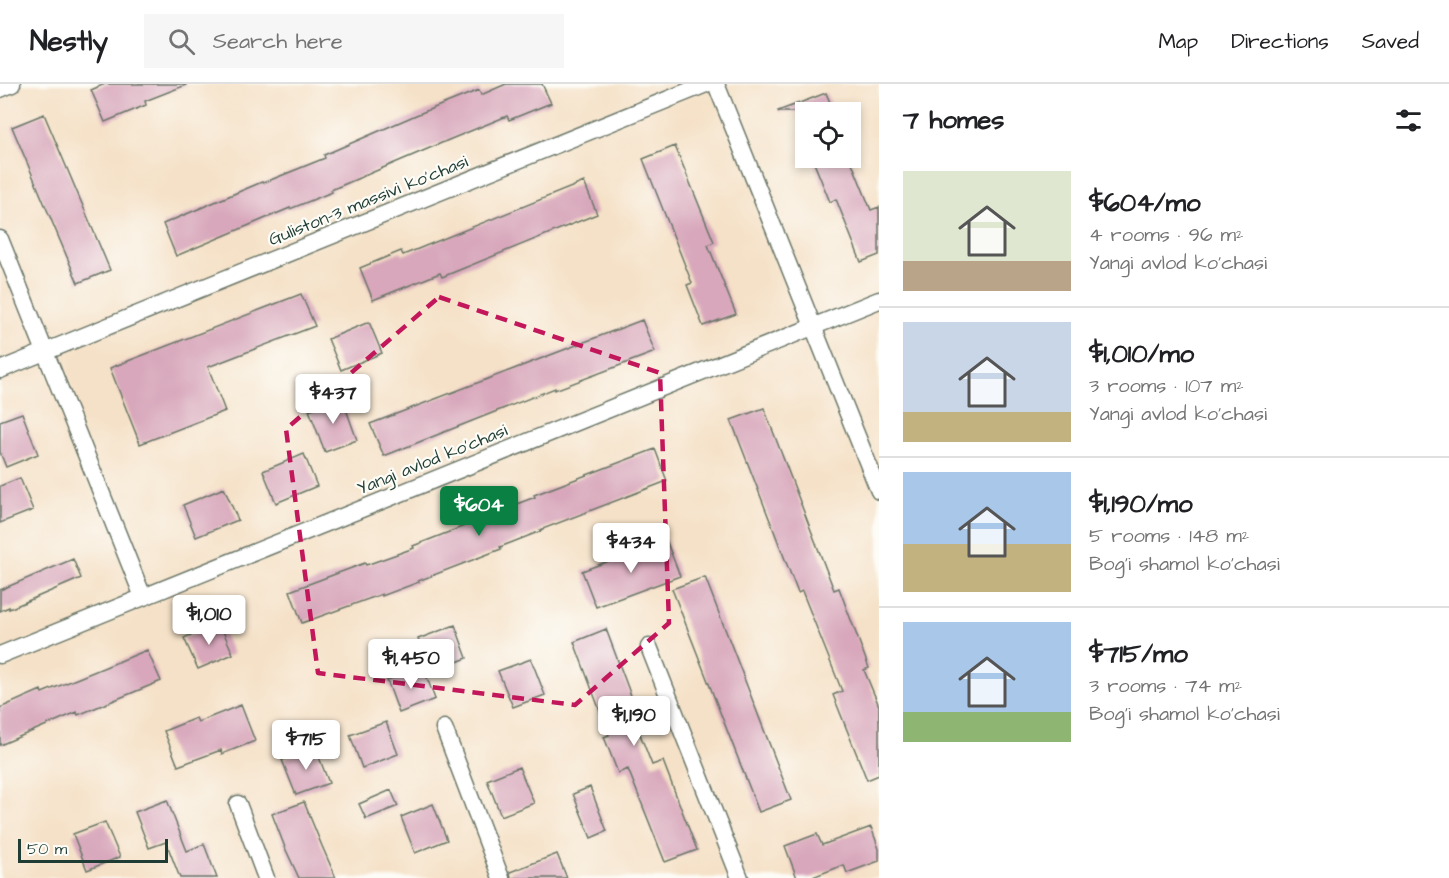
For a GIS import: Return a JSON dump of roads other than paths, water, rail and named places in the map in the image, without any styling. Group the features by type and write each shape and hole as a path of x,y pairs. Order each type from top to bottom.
{"street":[{"path":"0,89 12,84"},
{"name":"Guliston-3 massivi ko'chasi","path":"0,370 706,84"},
{"path":"716,84 879,491"},
{"path":"0,239 143,597"},
{"name":"Yangi avlod ko'chasi","path":"0,655 879,300"},
{"path":"649,646 740,878"},
{"path":"444,728 501,878"},
{"path":"238,804 266,878"}]}
